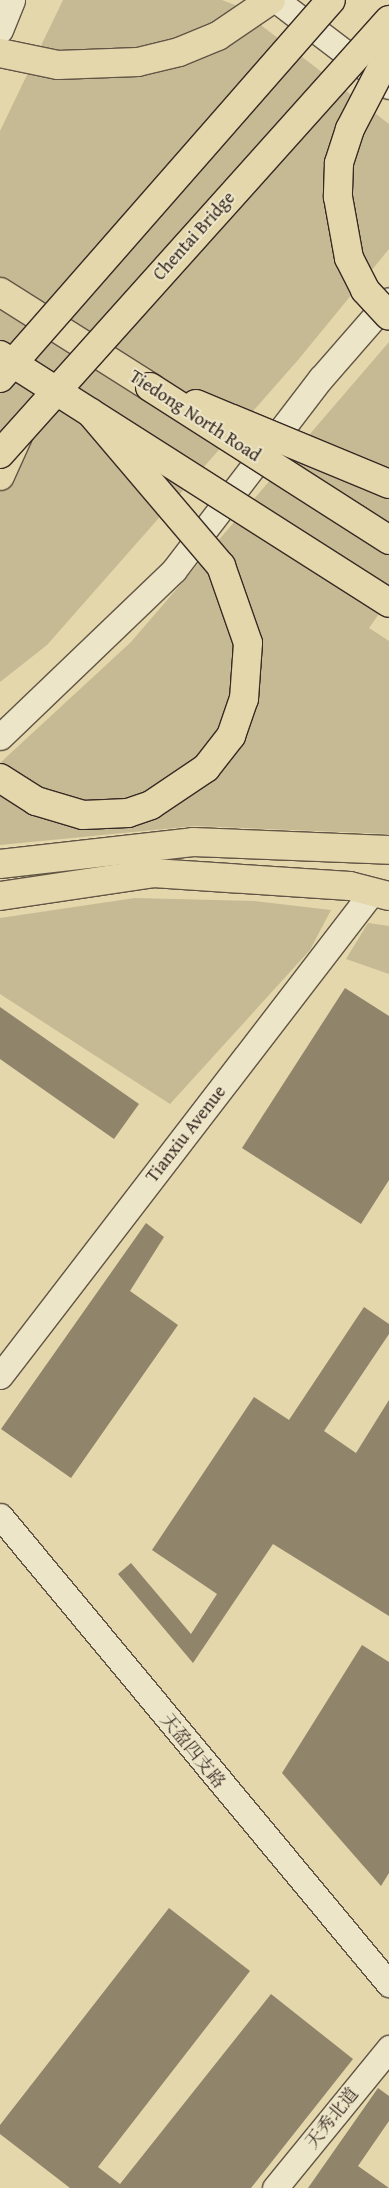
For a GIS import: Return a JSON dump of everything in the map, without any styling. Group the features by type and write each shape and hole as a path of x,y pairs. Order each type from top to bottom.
{"highway":[{"path":"0,53 58,65 138,62 179,52 218,36 271,0"},
{"path":"0,378 331,0"},
{"name":"Chentai Bridge","path":"0,454 389,20"},
{"path":"389,54 350,130 339,163 338,197 349,258 365,290 389,316"},
{"path":"0,277 32,310"},
{"name":"Tiedong North Road","path":"0,292 32,310 150,388 389,540"},
{"path":"0,356 389,603"},
{"path":"150,388 241,420 389,484"},
{"path":"0,778 36,801 84,816 128,813 151,806 206,768 231,736 244,699 248,643 221,566 91,413"},
{"path":"0,476 20,432"},
{"path":"0,864 193,842 389,850"},
{"path":"361,849 389,857"},
{"path":"0,896 153,874 256,878 380,894"}],"street":[{"path":"0,30 12,0"},
{"path":"276,0 389,86"},
{"path":"0,737 174,570 321,378 389,300"},
{"name":"Tianxiu Avenue","path":"0,1376 380,894"},
{"name":"天盈四支路","path":"0,1516 389,1984"},
{"name":"天秀北道","path":"275,2188 389,2048"}],"shaded area":[{"path":"63,0 222,0 235,5 389,124 389,249 298,360 47,645 0,682 0,131"},
{"path":"389,342 389,600 369,628 389,641 389,834 195,826 0,845 0,763 131,642"},
{"path":"135,898 254,901 331,910 310,950 170,1104 0,994 0,918"},
{"path":"368,923 389,926 389,974 346,959"}],"building":[{"path":"345,988 389,1016 389,1180 361,1224 242,1148"},
{"path":"0,1007 139,1104 114,1139 0,1059"},
{"path":"146,1223 164,1237 130,1291 178,1325 71,1478 1,1429"},
{"path":"364,1307 389,1324 389,1334 324,1431 356,1453 389,1400 389,1616 273,1544 193,1663 118,1574 131,1563 191,1634 217,1594 152,1550 254,1397 289,1420"},
{"path":"362,1645 389,1662 389,1873 381,1886 282,1773"},
{"path":"169,1908 250,1971 98,2167 120,2184 271,1994 353,2059 251,2188 70,2188 0,2134 0,2125"},
{"path":"378,2088 389,2096 389,2121 358,2166 389,2188 308,2188"}]}
